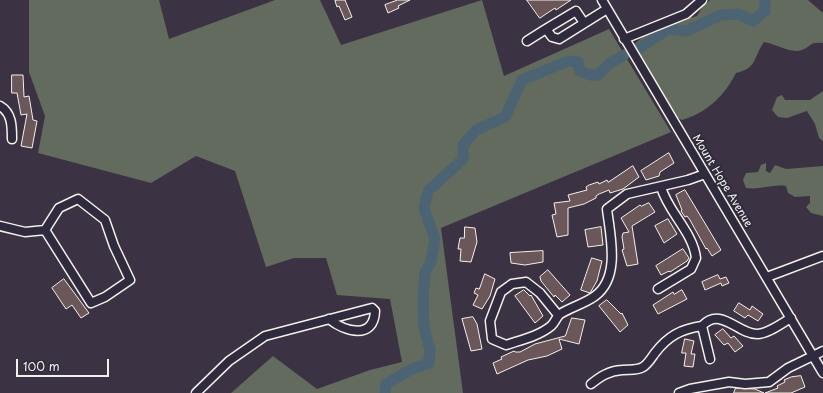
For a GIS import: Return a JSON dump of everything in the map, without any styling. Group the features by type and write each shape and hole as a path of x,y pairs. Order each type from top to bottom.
{"street":[{"name":"Mount Hope Avenue","path":"602,0 823,373"},
{"path":"624,39 686,14 702,0"},
{"path":"546,29 552,37 559,39 607,9"},
{"path":"527,41 576,11 584,23"},
{"path":"0,106 6,109 12,123 12,139"},
{"path":"558,315 540,293 526,282 512,284 501,292 490,321 492,339 506,345 532,336 552,326 558,315 583,304 597,294 607,280 612,261 607,209 627,194 688,180 704,174"},
{"path":"658,289 691,269 696,258 692,244 663,196 661,187"},
{"path":"78,200 105,220 114,246 130,280 105,297 91,303 45,230 59,208 78,200"},
{"path":"0,226 25,232 45,230"},
{"path":"767,277 823,256"},
{"path":"196,393 229,361 265,336 329,319 372,308 375,311 374,321 372,324 369,328 361,330 342,328 329,319"},
{"path":"591,384 605,374 621,370 634,370 644,366 663,343 673,334 687,328 702,326 707,321 715,318 729,322 748,332 759,334 791,318"},
{"path":"702,326 710,359"},
{"path":"679,393 690,389 729,382 745,384 769,382 788,368 823,351"}],"shaded area":[{"path":"29,0 159,0 169,39 275,0 320,0 341,45 482,0 504,76 609,29 671,132 441,228 463,393 231,393 273,356 317,389 370,370 402,362 390,299 337,295 326,258 294,258 266,267 235,171 196,156 151,183 38,153 45,116 29,72"},
{"path":"710,0 808,0 823,13 823,43 813,44 805,49 793,51 764,42 752,65 743,71 736,73 721,96 699,113 682,120 678,118 634,45 647,34 663,26 697,16 703,6"},
{"path":"823,91 823,141 819,138 815,124 807,111 787,118 778,117 772,110 777,97 782,95 785,100 810,100"},
{"path":"766,163 766,171 770,173 775,165 786,169 823,166 823,216 811,213 806,207 810,203 810,196 795,197 788,193 786,186 746,188 743,180 746,173 758,172 761,165"}],"building":[{"path":"345,0 352,17 345,20 339,6 337,7 335,1"},
{"path":"398,0 410,0 398,6 399,8 388,13 385,5"},
{"path":"527,0 571,0 540,18"},
{"path":"12,75 23,75 24,97 29,96 33,120 37,121 32,148 21,146 27,114 21,115 17,93 12,93"},
{"path":"669,153 674,163 660,172 659,176 646,180 641,171"},
{"path":"633,166 639,177 623,189 610,193 609,190 599,194 596,198 584,204 568,208 568,235 557,237 552,215 556,214 554,203 570,201 568,195 587,190 586,187 598,182 599,184 607,180 608,182"},
{"path":"685,190 721,250 712,256 707,248 706,249 690,220 687,216 685,217 681,211 682,210 676,195"},
{"path":"649,203 655,212 632,226 638,264 627,266 622,250 624,249 622,237 623,233 629,232 621,218 640,205"},
{"path":"668,219 677,234 664,243 655,226"},
{"path":"465,227 475,228 477,242 471,262 460,261 461,249 458,249 460,238 464,238"},
{"path":"601,227 603,245 588,247 585,230"},
{"path":"683,249 689,258 687,261 670,272 669,271 661,275 656,266"},
{"path":"543,251 543,262 525,265 511,263 510,253"},
{"path":"592,258 602,261 597,281 590,293 581,290"},
{"path":"548,270 570,295 562,302 555,295 554,297 541,281 540,277"},
{"path":"485,274 495,279 490,296 482,309 473,305 478,295 474,293 476,288 479,289"},
{"path":"718,275 720,279 726,277 729,283 722,286 721,283 705,290 702,282"},
{"path":"64,279 89,313 81,318 72,305 66,309 52,288"},
{"path":"524,290 530,296 531,295 543,316 535,323 515,296"},
{"path":"682,290 687,299 658,314 653,305 673,292 674,294"},
{"path":"607,300 621,314 622,313 628,325 620,332 599,306"},
{"path":"739,303 750,310 752,306 763,314 758,321 748,315 745,318 734,311"},
{"path":"473,317 477,324 482,349 471,351 462,319"},
{"path":"572,318 585,320 579,344 559,339 562,349 547,356 528,360 497,374 493,363 502,359 501,357 514,351 520,352 535,344 565,336"},
{"path":"723,329 731,338 734,336 743,346 735,352 728,343 724,345 715,335"},
{"path":"685,339 694,341 691,354 695,354 693,367 684,366 686,353 682,353"},
{"path":"801,376 805,387 791,393 765,393 778,388 777,386 785,382 784,380 791,377"},
{"path":"736,388 755,389 764,393 734,393"}],"waterway":[{"path":"640,48 668,29 686,31 721,15 738,14 753,21 765,11 765,0"},
{"path":"385,393 386,384 410,370 429,363 430,350 424,327 423,299 425,272 431,262 435,239 424,208 428,191 463,159 463,145 476,130 505,117 522,80 568,61 578,62 580,71 590,75 598,75 610,63 624,55"}]}
